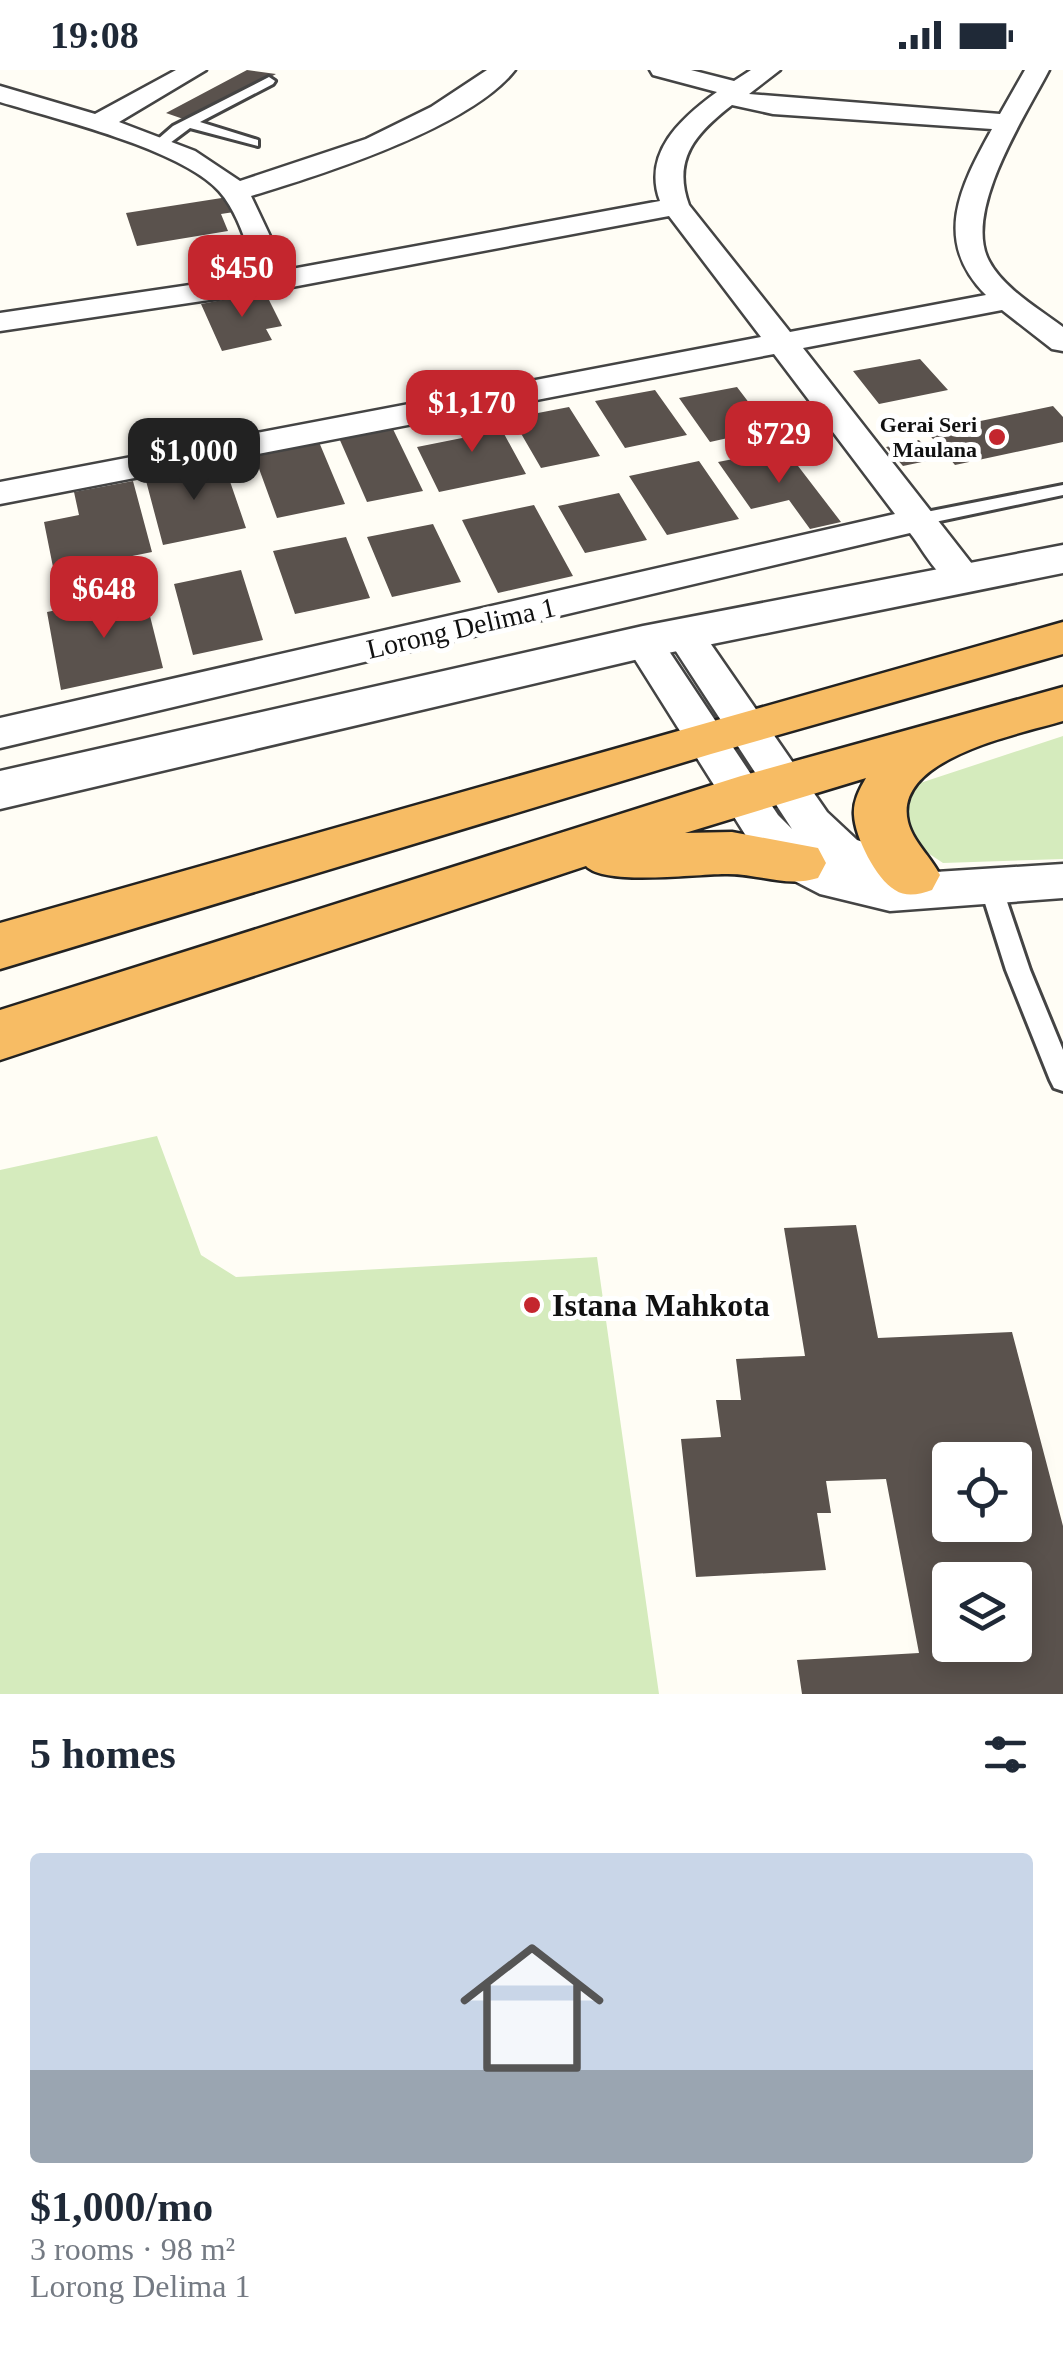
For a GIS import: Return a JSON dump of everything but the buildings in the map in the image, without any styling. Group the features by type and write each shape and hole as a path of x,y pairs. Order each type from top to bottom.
{"highway":[{"path":"0,946 725,732 1063,638"},
{"path":"0,1035 762,789 1063,704"},
{"path":"950,734 908,762 884,794 880,830 952,881"},
{"path":"529,862 732,853 799,863"}],"street":[{"path":"94,125 194,70"},
{"path":"234,192 395,139 443,115 503,70"},
{"path":"662,70 773,106 1011,123"},
{"path":"768,70 733,94 676,146 667,175 676,206 964,578"},
{"path":"1037,70 966,226 972,260 1010,299 1063,342"},
{"path":"5,99 157,146 209,169 234,192 276,281"},
{"path":"0,282 2,321 276,281 676,206"},
{"path":"0,493 1010,299"},
{"name":"Lorong Delima 1","path":"2,723 916,520"},
{"path":"2,723 6,788 663,638 1063,558"},
{"path":"663,638 762,789 812,824 841,852 952,881 1063,881"},
{"path":"762,789 763,827 799,863 836,882 890,893 927,893 952,881"}],"lane":[{"path":"157,146 190,123 269,81"},
{"path":"190,123 253,144"},
{"path":"916,520 1063,490"},
{"path":"952,881 1018,970 1063,1080"}],"green space":[{"path":"1063,736 1063,859 943,863 910,841 901,799 911,786"},
{"path":"157,1136 201,1255 236,1277 597,1257 659,1694 0,1694 0,1170"}],"place":[{"name":"Gerai Seri Maulana","path":"997,437"},
{"name":"Istana Mahkota","path":"532,1305"}]}
